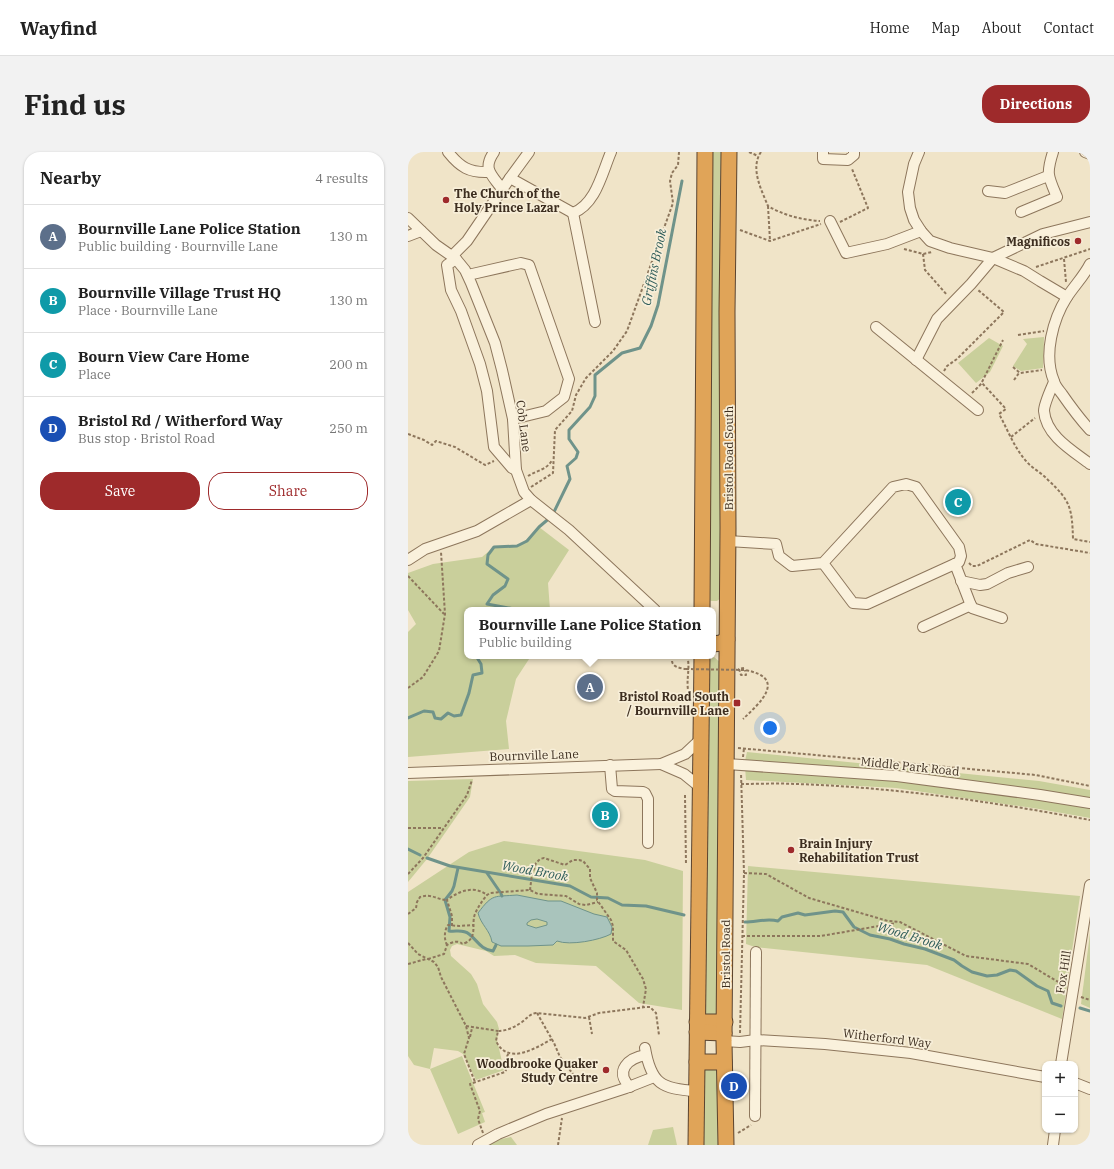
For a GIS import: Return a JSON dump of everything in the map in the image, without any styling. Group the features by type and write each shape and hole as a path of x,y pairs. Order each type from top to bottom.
{"highway":[{"name":"Bristol Road South","path":"702,607 705,152"},
{"name":"Bristol Road South","path":"727,764 727,659 720,642 720,622 727,602 727,312 729,152"},
{"path":"716,608 727,602"},
{"path":"716,656 722,656 727,659"},
{"path":"696,1145 702,659"},
{"name":"Bristol Road","path":"726,1142 724,1032 727,764"},
{"path":"697,1032 724,1032"},
{"path":"697,1032 724,1032"},
{"path":"697,1062 724,1062"}],"street":[{"path":"448,152 462,167 471,171 489,172"},
{"path":"494,152 489,159 489,172 502,189"},
{"path":"516,470 512,468 494,447 487,391 480,364 461,311 451,290 447,265 468,241 502,189 529,152"},
{"path":"573,213 578,211 592,197 599,184 610,152"},
{"path":"823,152 823,159 851,156"},
{"path":"919,152 914,164 908,192 910,208 914,220 930,241 950,248 993,258 1024,271 1067,297"},
{"path":"1021,212 1057,196 1048,176 1052,152"},
{"path":"1085,152 1090,154"},
{"path":"988,191 1005,193 1048,176"},
{"path":"510,178 573,213 595,322"},
{"name":"Cob Lane","path":"408,218 436,245 454,258 468,275 495,343 513,419 516,470 524,492 531,500 569,530 652,607"},
{"path":"916,360 937,319 971,284 993,258 1043,234 1090,222"},
{"path":"831,223 846,253 887,244 921,231"},
{"path":"408,236 421,231"},
{"path":"468,275 521,263 529,265 569,379 564,397 546,411 513,419"},
{"path":"1089,270 1067,297 1055,319 1052,330 1049,362 1054,382 1074,412 1090,430"},
{"path":"876,327 978,410"},
{"path":"1054,382 1044,410 1048,423 1057,438 1090,464"},
{"path":"728,542 776,544 779,556 792,566 823,563 893,487 906,484 916,487 960,547 958,561 961,581 972,608 1002,618"},
{"path":"408,560 425,549 477,531 531,500"},
{"path":"823,563 853,603 867,604 958,561"},
{"path":"961,581 980,585 987,584 1008,573 1028,567"},
{"path":"922,627 971,605"},
{"name":"Bournville Lane","path":"408,773 661,764 685,754 701,739"},
{"name":"Bournville Lane","path":"661,764 700,781"},
{"name":"Middle Park Road","path":"727,764 897,776 1090,803"},
{"path":"610,765 612,789 615,791 642,792 648,799 648,843"},
{"name":"Fox Hill","path":"1061,1061 1090,885"},
{"path":"755,1116 756,952"},
{"name":"Witherford Way","path":"724,1032 740,1042 756,1040 825,1044 911,1053 1042,1076"},
{"path":"630,1087 622,1076 624,1066 646,1052 654,1077 670,1087 680,1090 696,1091"},
{"path":"482,1142 546,1114 630,1087 654,1077"},
{"path":"1078,1084 1090,1089"},
{"path":"1053,1145 1055,1133"}],"path":[{"path":"524,492 553,473 555,430 572,411 576,395 586,378 613,351 627,331 672,203 670,181 672,172 678,165 679,152"},
{"path":"749,152 758,156"},
{"path":"761,152 758,156 756,165 758,177 768,206 770,241"},
{"path":"740,230 770,241 831,223 868,208 851,156"},
{"path":"768,206 779,212 806,220 831,223"},
{"path":"887,244 923,254 950,248"},
{"path":"1024,271 1090,250"},
{"path":"923,254 925,270 954,302"},
{"path":"1064,259 1067,297"},
{"path":"940,379 947,366 957,359 1004,312 971,284"},
{"path":"1018,335 1052,330"},
{"path":"966,400 982,383 1003,340"},
{"path":"995,356 1000,358"},
{"path":"1013,367 1020,373"},
{"path":"1014,380 1020,373 1051,368"},
{"path":"982,383 1006,409 999,414 1015,447 1028,463 1047,478 1066,499 1072,513 1073,539 1090,542"},
{"path":"1011,437 1044,410"},
{"path":"408,434 432,444 436,441 455,448 485,465 504,457"},
{"path":"520,481 546,467 553,459"},
{"path":"958,561 972,566 977,566 1030,540 1036,544 1090,553"},
{"path":"408,688 423,677 439,650 444,614 441,543"},
{"path":"408,576 444,614"},
{"path":"672,659 672,663 678,668 745,669 764,677 768,685 766,694 760,703 743,719"},
{"path":"690,697 686,685 700,659"},
{"path":"727,747 1036,775 1090,786"},
{"path":"408,874 423,858 467,795 476,770"},
{"path":"740,1042 744,873 741,784 796,784 895,791 1038,810 1090,820"},
{"path":"408,828 443,828"},
{"path":"530,890 531,878 536,863 540,859 544,858 565,864 573,860 583,861 590,869 590,878 597,893 598,901 611,920 613,926 613,941 626,950 643,979 646,989 643,1007"},
{"path":"744,873 766,874 809,898 888,921 900,922 966,956 1028,964 1073,990"},
{"path":"408,914 416,908 420,897 430,896 446,900 472,889 487,894 530,890 538,894 566,896 579,904 586,905 598,901"},
{"path":"447,946 457,942 462,944 466,943 474,932 474,914 487,894"},
{"path":"446,900 452,916 450,926"},
{"path":"742,936 821,936 900,922"},
{"path":"408,964 444,954 447,946 445,940 446,927 474,925"},
{"path":"408,943 418,954 434,962 438,967 441,977 466,1026 469,1038"},
{"path":"466,1026 498,1031 512,1028 532,1014 536,1013 585,1018 599,1013 650,1007 656,1013 659,1035"},
{"path":"536,1013 552,1039 562,1061 576,1078"},
{"path":"589,1017 592,1034"},
{"path":"472,1028 464,1054 475,1082"},
{"path":"498,1031 496,1038 497,1043 502,1049 509,1052 525,1053 552,1039"},
{"path":"482,1142 478,1119 480,1111 470,1084 505,1072 504,1061 509,1052"},
{"path":"558,1145 565,1108"},
{"path":"726,1142 750,1126 755,1116"}],"green space":[{"path":"708,152 723,152 722,597 717,601 711,601 706,597"},
{"path":"1044,337 1043,368 1021,371 1013,366 1027,344 1023,339"},
{"path":"989,338 1003,346 990,372 976,383 958,363"},
{"path":"539,527 569,550 548,583 550,607 464,607 464,659 529,659 516,679 506,721 509,749 408,757 408,632 416,624 408,610 408,573 433,564 482,557 494,547 515,546 524,542"},
{"path":"716,659 721,663 721,1016 701,1016 708,661"},
{"path":"747,752 1039,781 1090,790 1090,801 745,761"},
{"path":"745,767 903,780 1090,806 1090,818 896,788 746,780"},
{"path":"473,779 470,797 427,859 408,882 408,781"},
{"path":"504,841 645,860 683,871 682,1010 639,1003 596,966 536,963 515,955 494,956 486,951 457,944 452,946 450,950 451,956 471,974 477,984 483,1004 497,1022 499,1029 497,1040 504,1070 476,1080 463,1054 458,1051 434,1048 430,1069 414,1065 408,1056 408,892 469,852"},
{"path":"748,866 1080,896 1062,1019 927,965 755,947 746,944"},
{"path":"1090,933 1090,1008 1081,1004"},
{"path":"462,1056 485,1112 482,1113 485,1122 458,1134 430,1069"},
{"path":"718,1069 720,1145 702,1145 702,1070"},
{"path":"673,1127 677,1145 648,1145 653,1130"},
{"path":"511,1137 517,1145 471,1145"}],"water":[{"path":"517,895 548,901 561,901 594,914 607,917 612,927 611,934 577,943 557,941 553,945 501,946 492,942 478,913 487,902 494,897","holes":["537,919 547,922 547,925 536,928 527,925 527,923 531,920"]}],"waterway":[{"name":"Griffins Brook","path":"503,607 487,604 493,595 505,586 508,579 487,564 488,555 494,547 517,546 527,541 539,527 552,516 570,479 567,466 576,458 578,452 569,439 569,430 590,407 595,396 595,375 622,353 640,348 651,326 658,305 682,181"},
{"name":"Griffins Brook","path":"408,718 424,711 433,712 435,718 441,719 448,713 454,716 461,715 469,693 473,675 482,673 481,664 478,659"},
{"name":"Wood Brook","path":"408,849 420,855"},
{"name":"Wood Brook","path":"427,858 450,866 570,886 591,897 608,898 622,905 646,906 684,915"},
{"path":"458,868 452,891 445,900 450,917 449,931 467,932 482,947 489,950 493,951 496,945"},
{"path":"487,873 500,892"},
{"name":"Wood Brook","path":"745,922 766,920 778,921 782,917 798,913 805,915 835,911 843,912 854,927 870,935 925,949 954,960 972,972 987,976 997,975 1010,970 1016,971 1037,986 1048,991 1052,1003 1061,1006"},
{"name":"Wood Brook","path":"1080,1008 1090,1011"}],"place":[{"name":"The Church of the Holy Prince Lazar","path":"446,200"},
{"name":"Magnificos","path":"1078,241"},
{"name":"Bourn View Care Home","path":"958,502"},
{"name":"Bournville Lane Police Station","path":"590,687"},
{"name":"Bristol Road South / Bournville Lane","path":"737,703"},
{"name":"Bournville Village Trust HQ","path":"605,815"},
{"name":"Brain Injury Rehabilitation Trust","path":"791,850"},
{"name":"Woodbrooke Quaker Study Centre","path":"606,1070"},
{"name":"Bristol Rd / Witherford Way","path":"734,1086"}]}
